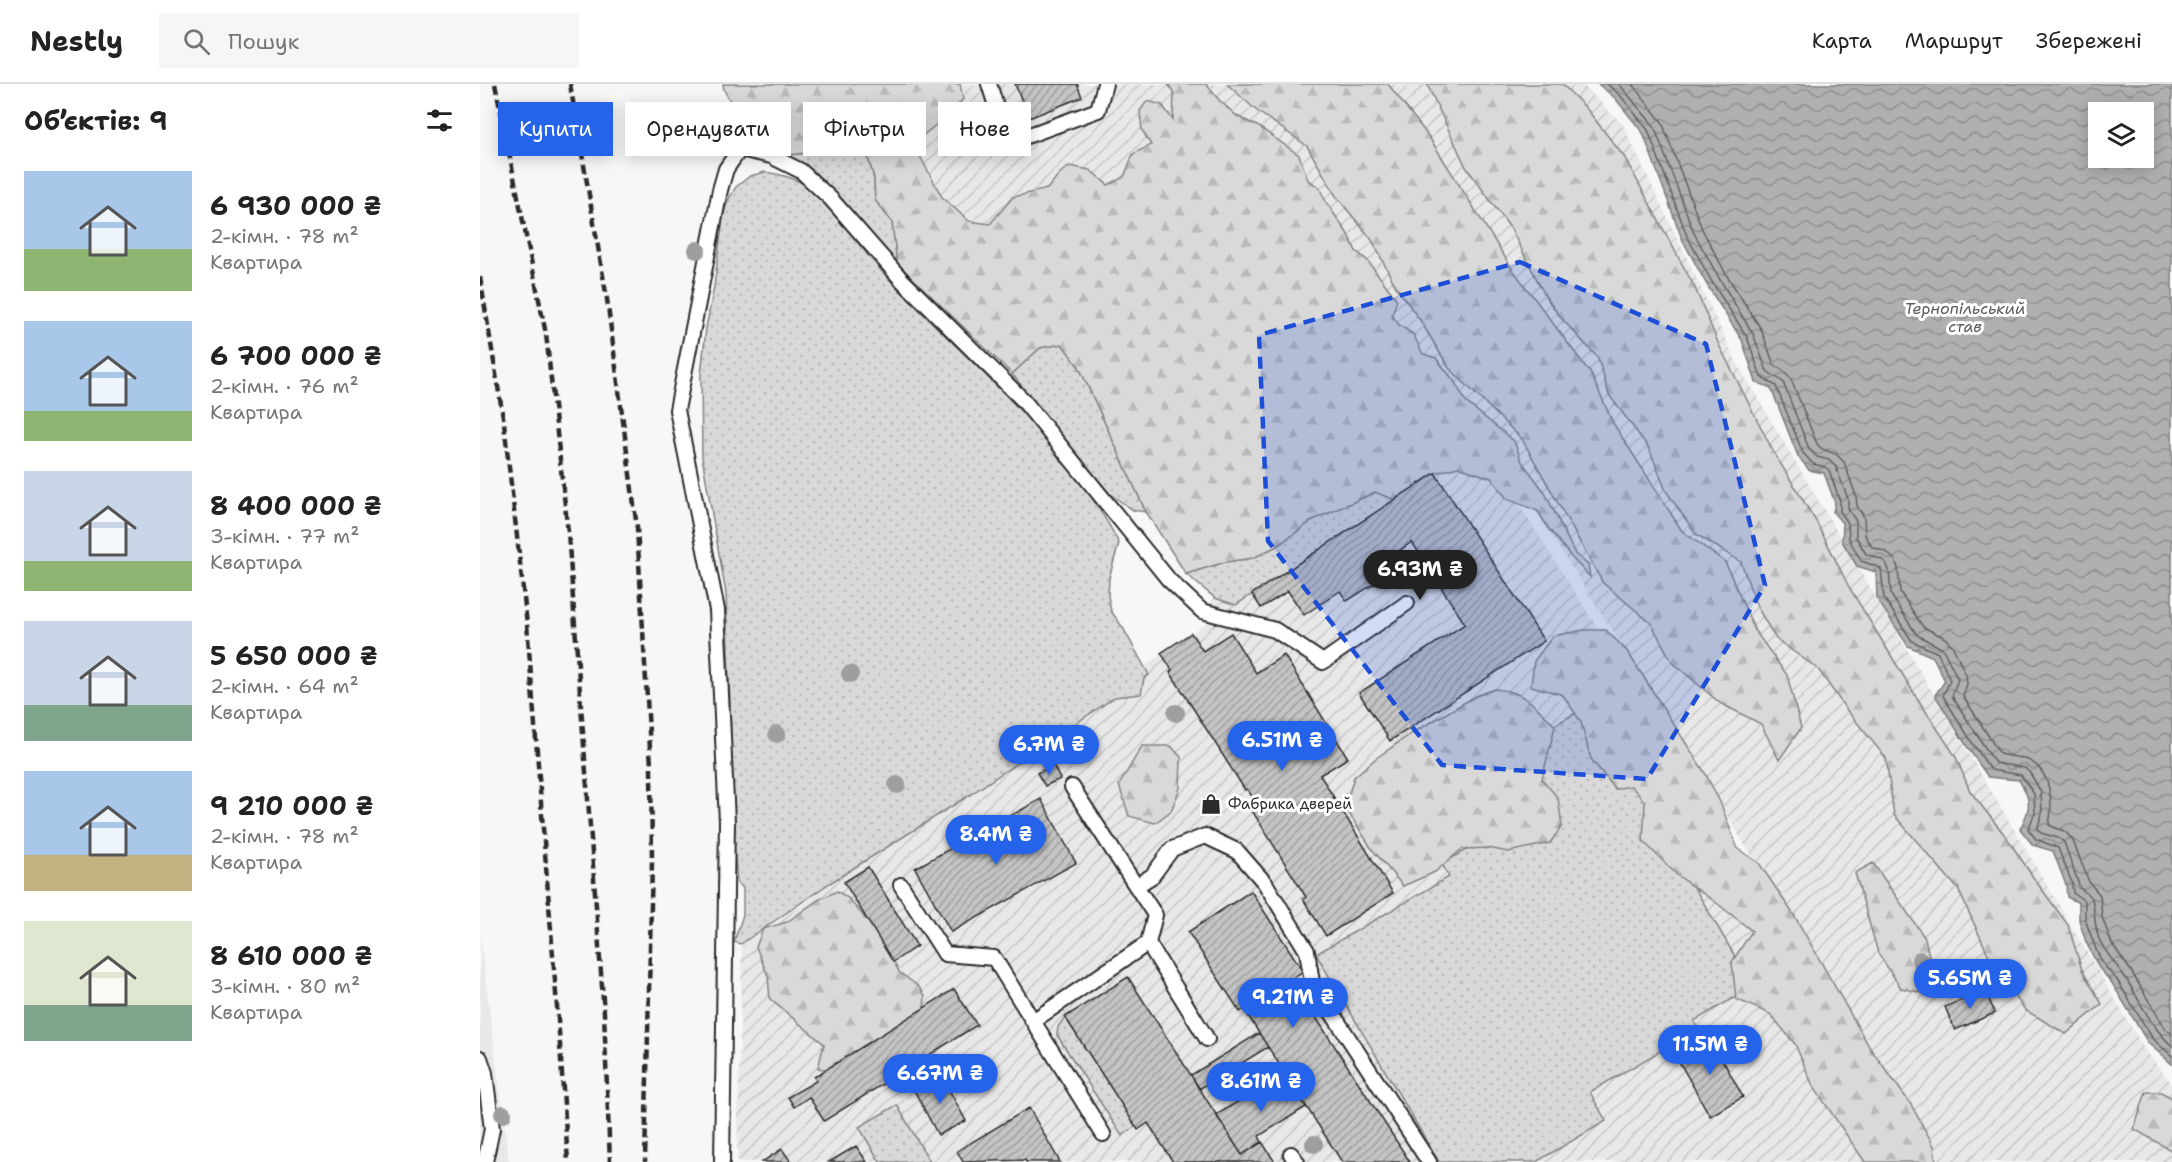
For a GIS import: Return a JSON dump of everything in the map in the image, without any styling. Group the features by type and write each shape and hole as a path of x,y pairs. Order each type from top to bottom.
{"lane":[{"path":"989,84 1002,125 1024,137 1098,110 1105,84"},
{"path":"722,1162 727,822 717,610 677,410 720,190 726,169 740,149 771,156 801,171 831,199 901,279 1023,400 1169,580 1202,611 1275,630 1323,663 1407,603"},
{"path":"1033,1021 1148,944 1155,915 1072,787"},
{"path":"1136,886 1152,876 1173,849 1205,836 1237,851 1265,883 1307,951 1312,982 1429,1162"},
{"path":"901,885 945,954 994,958 1103,1134"},
{"path":"1148,944 1207,1040"},
{"path":"480,1058 485,1073 492,1129 485,1162"}],"highlighted area":[{"path":"1520,262 1706,344 1765,585 1647,779 1442,765 1268,541 1259,335"}],"shaded area":[{"path":"797,84 1582,84 1623,125 1738,365 2145,1050 2172,1084 2172,1162 1939,1162 1631,659 1482,429 1240,565 870,156 926,156 926,102 815,102"},
{"path":"1479,442 1723,825 1923,1162 737,1162 742,946 1218,615 1210,601"},
{"path":"480,937 509,1162 480,1162"}],"green space":[{"path":"723,84 960,84 963,99 960,102 938,102 938,123 926,133 926,102 803,102 803,154 791,155 791,102 731,102"},
{"path":"1168,84 1206,84 1237,116 1259,127 1299,155 1308,180 1319,187 1356,251 1367,260 1397,300 1392,315 1399,325 1413,334 1423,354 1436,358 1454,381 1466,402 1514,441 1522,462 1544,491 1575,554 1588,565 1590,577 1549,529 1538,511 1507,499 1491,478 1458,467 1435,473 1395,500 1375,492 1313,520 1277,546 1253,558 1225,562 1186,574 1146,512 1079,367 1062,344 1040,348 1012,374 897,263 892,222 875,200 874,178 867,156 920,156 942,197 969,221 990,224 1013,197 1047,189 1069,166 1090,170 1108,185 1124,177 1133,154 1151,145 1142,130 1140,111 1147,101 1162,105 1173,120 1174,93"},
{"path":"1227,84 1388,84 1429,137 1513,270 1591,374 1613,423 1682,531 1725,562 1755,631 1787,675 1801,728 1779,760 1761,724 1720,703 1672,662 1651,623 1603,583 1522,439 1449,368 1420,320 1396,287 1372,240 1336,196 1307,146 1257,111"},
{"path":"1427,84 1562,84 1586,108 1625,158 1695,288 1719,345 1774,453 1817,523 1849,587 1956,757 1970,791 2007,838 2068,925 2082,970 2102,1004 2066,1034 2025,1010 1995,969 1958,889 1894,815 1886,758 1846,709 1818,669 1776,639 1757,607 1741,562 1696,534 1666,491 1649,448 1609,395 1598,358 1561,318 1546,297 1511,229 1466,167"},
{"path":"789,156 868,156 874,178 875,200 892,222 897,263 813,170"},
{"path":"765,172 782,175 808,187 886,276 1012,402 1071,469 1097,505 1119,543 1109,578 1108,596 1111,611 1149,675 1144,678 1141,694 1115,697 968,796 830,883 741,944 734,942 743,915 743,888 737,883 732,817 726,593 702,457 701,375 723,217 728,200 736,187 750,176"},
{"path":"1062,344 1079,367 1146,512 1133,510 1110,494 1012,374 1040,348"},
{"path":"1376,492 1395,500 1236,605 1215,598 1186,574 1225,562 1253,558 1277,546 1313,520"},
{"path":"1584,630 1606,630 1627,651 1705,773 1720,802 1738,849 1759,863 1794,915 1870,1048 1910,1103 1934,1146 1936,1162 1865,1162 1813,1086 1795,1044 1770,1014 1736,999 1732,962 1752,931 1677,875 1643,841 1645,802 1631,786 1615,789 1591,759 1581,722 1563,695 1531,686 1534,661 1553,636"},
{"path":"1495,689 1522,696 1555,726 1542,779 1558,798 1562,826 1550,843 1508,852 1488,848 1462,849 1435,872 1403,886 1372,849 1345,807 1354,777 1411,734 1476,696"},
{"path":"1588,706 1753,987 1694,1021 1698,1029 1590,1092 1606,1121 1536,1162 1439,1162 1316,954 1449,877 1442,864 1552,799 1521,744"},
{"path":"1142,746 1171,746 1181,757 1180,788 1171,811 1155,823 1129,816 1119,785"},
{"path":"1873,863 1925,938 1934,978 1927,994 1901,988 1878,953 1855,873"},
{"path":"837,891 848,898 883,939 899,972 919,987 925,996 924,1012 840,1072 818,1068 824,1044 770,999 768,976 756,947 763,929 787,922 818,900"},
{"path":"1065,1017 1136,1126 1122,1136 1057,1035 1058,1027"},
{"path":"2146,1092 2161,1092 2172,1098 2172,1151 2134,1129"},
{"path":"897,1105 930,1162 880,1162 859,1127"}],"water":[{"name":"Тернопільський став","path":"1598,84 2172,84 2172,1064 2148,1043 2112,983 2099,968 2086,942 2079,920 2079,903 2067,897 2066,885 2053,851 2033,845 2020,829 2029,804 2019,780 1988,777 1935,695 1945,681 1933,657 1908,646 1877,599 1876,572 1857,566 1842,541 1843,524 1833,512 1835,503 1824,473 1809,470 1798,456 1771,388 1756,382 1742,340 1707,285 1682,239 1643,133 1615,98"}],"building":[{"path":"1015,84 1077,84 1082,97 1031,117 1031,102 1022,102"},
{"path":"1435,473 1544,641 1390,741 1359,693 1465,624 1412,542 1396,553 1404,565 1347,601 1340,591 1304,615 1288,591 1261,608 1252,594"},
{"path":"1191,633 1203,651 1231,633 1256,673 1284,655 1348,758 1320,775 1393,893 1326,936 1303,899 1306,897 1251,809 1258,805 1247,789 1245,790 1170,672 1172,670 1161,653"},
{"path":"1053,765 1060,779 1045,786 1037,773"},
{"path":"1041,799 1076,863 951,932 915,868"},
{"path":"868,867 917,946 893,962 844,882"},
{"path":"1251,891 1303,971 1291,979 1410,1162 1342,1162 1244,1009 1240,1012 1188,932"},
{"path":"1128,977 1242,1155 1262,1142 1275,1162 1173,1162 1148,1123 1138,1130 1065,1017"},
{"path":"954,989 977,1025 824,1121 809,1097 794,1107 788,1097 816,1081 814,1077"},
{"path":"1985,990 1995,1013 1955,1030 1945,1007"},
{"path":"1259,1033 1268,1047 1199,1089 1191,1075"},
{"path":"1710,1037 1743,1097 1710,1116 1676,1056"},
{"path":"1285,1073 1306,1107 1259,1136 1262,1142 1242,1155 1216,1115"},
{"path":"941,1075 966,1121 938,1135 914,1090"},
{"path":"1029,1108 1060,1162 1026,1162 1025,1160 963,1162 957,1151"},
{"path":"856,1146 867,1162 829,1162"},
{"path":"782,1149 791,1162 762,1162"}],"railway":[{"path":"495,84 546,334 568,532 604,1013 610,1162"},
{"path":"570,84 607,299 637,528 651,766 652,861 645,1162"},
{"path":"480,277 504,423 527,624 568,1162"}],"place":[{"name":"Фабрика дверей","path":"1211,804"}]}
